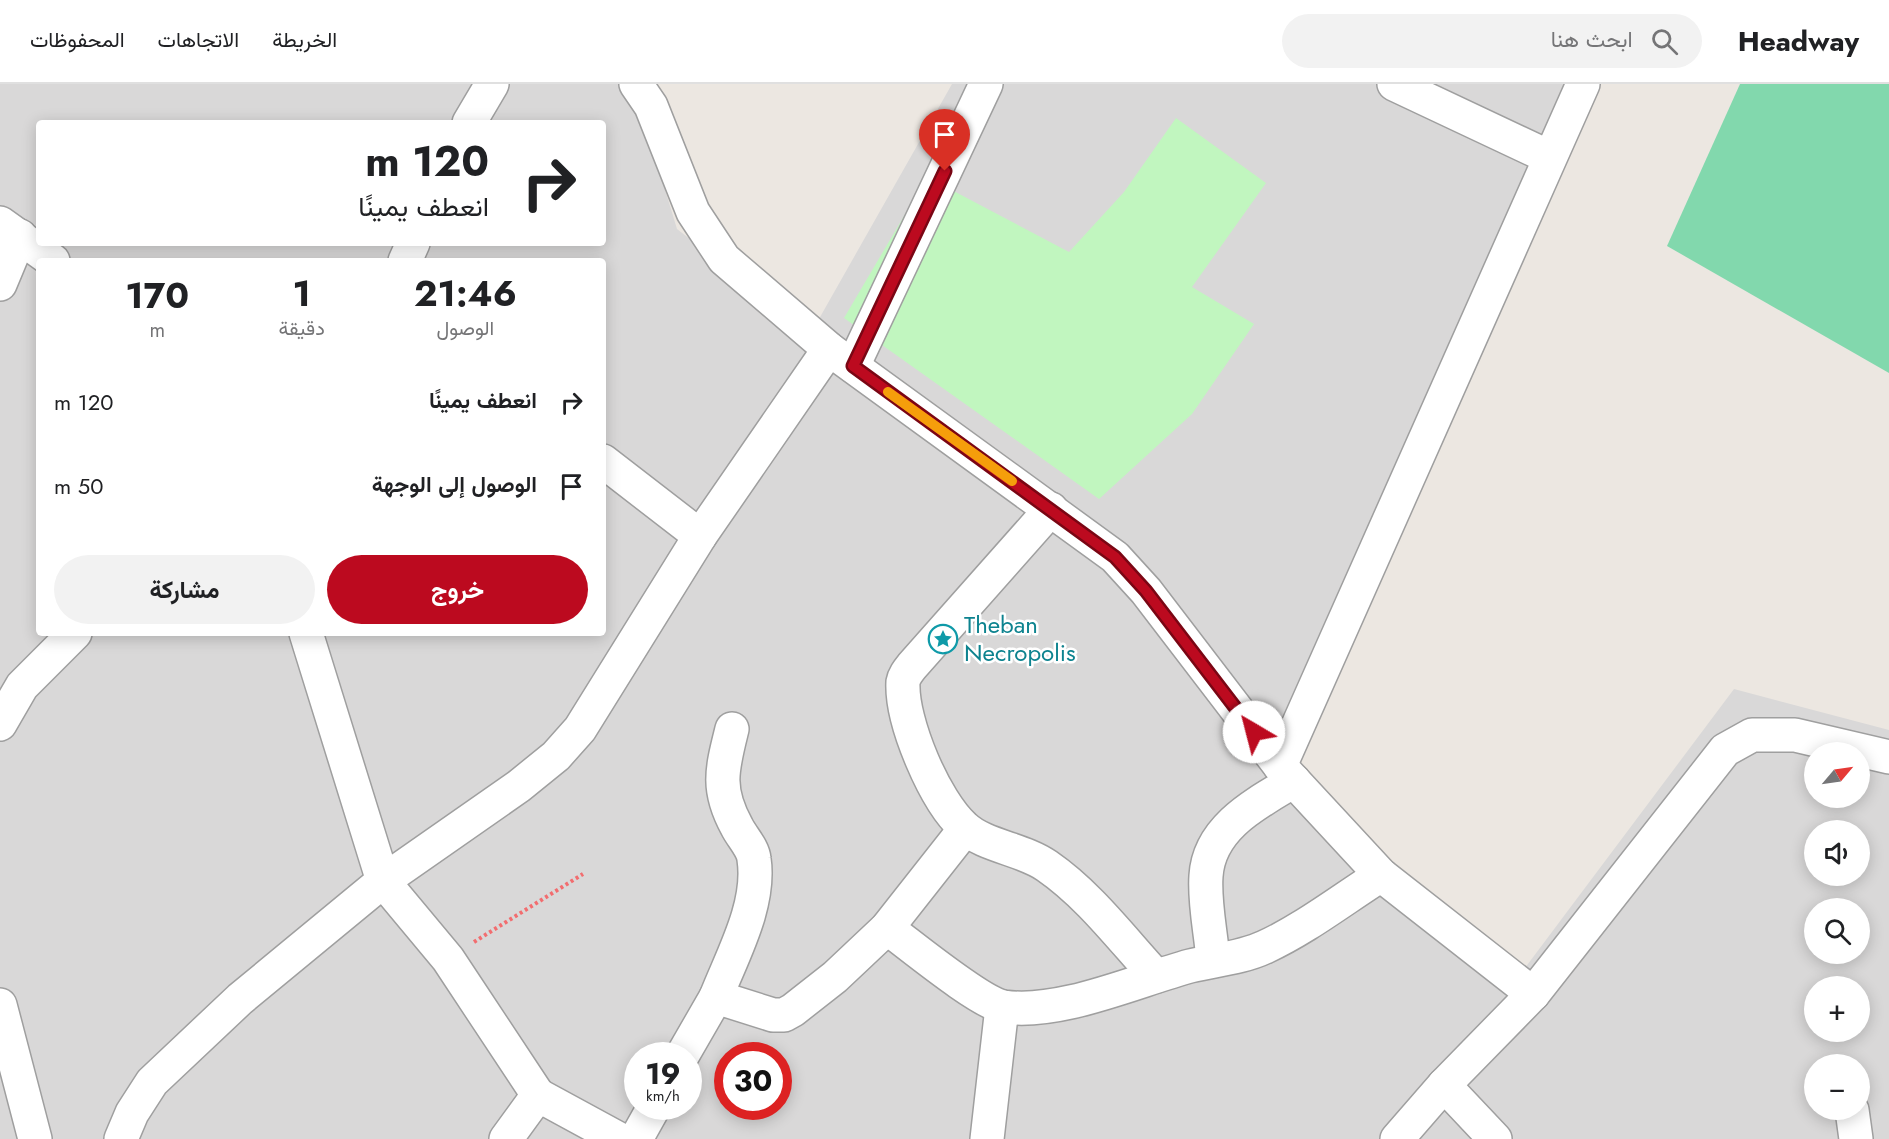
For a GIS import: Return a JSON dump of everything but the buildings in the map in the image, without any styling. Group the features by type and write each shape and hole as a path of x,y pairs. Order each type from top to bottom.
{"street":[{"path":"471,120 492,84"},
{"path":"636,84 651,106 693,212 724,259 841,357 1115,557 1146,591 1287,774 1381,875 1533,994"},
{"path":"121,1139 132,1113 152,1082 240,999 382,881 519,786 556,756 580,729 700,536 841,357 986,84"},
{"path":"1395,84 1549,157"},
{"path":"1213,960 1206,876 1210,857 1219,838 1232,822 1257,803 1287,774 1549,157 1583,84"},
{"path":"0,284 10,230 49,258"},
{"path":"606,463 700,536"},
{"path":"1051,509 912,666 904,679 906,711 924,763 948,807 965,829 1020,851 1046,865 1084,897 1156,976"},
{"path":"0,724 22,686 72,636"},
{"path":"307,636 382,881 448,959 538,1095 619,1139"},
{"path":"690,1042 716,997 746,920 755,880 754,856 723,799 724,761 732,729"},
{"path":"1397,1139 1444,1085 1533,994 1725,750 1740,740 1760,735 1795,735 1889,757"},
{"path":"716,997 765,1014 784,1015 835,977 887,928 965,829"},
{"path":"887,928 976,993 1002,1007 1040,1007 1074,1002 1156,976 1262,948 1288,935 1381,875"},
{"path":"0,1005 34,1139"},
{"path":"987,1139 1002,1007"},
{"path":"1444,1085 1495,1139"},
{"path":"506,1139 538,1095"},
{"path":"636,1139 647,1120"},
{"path":"1853,1120 1856,1139"}],"path":[{"path":"448,959 583,874"}],"shaded area":[{"path":"0,84 633,84 677,229 811,333 952,84 1570,84 1264,758 1510,988 1734,689 1889,730 1889,1139 0,1139"}],"green space":[{"path":"1740,84 1889,84 1889,373 1667,246"},
{"path":"1176,118 1266,183 1192,287 1254,324 1192,414 1099,499 844,318 927,177 1069,252 1124,192"}],"slow traffic":[{"path":"888,392 1012,481"}],"place":[{"name":"Theban Necropolis","path":"943,639"}],"route":[{"path":"945,171 853,366 1084,532 1115,557 1146,591 1254,732"}]}
